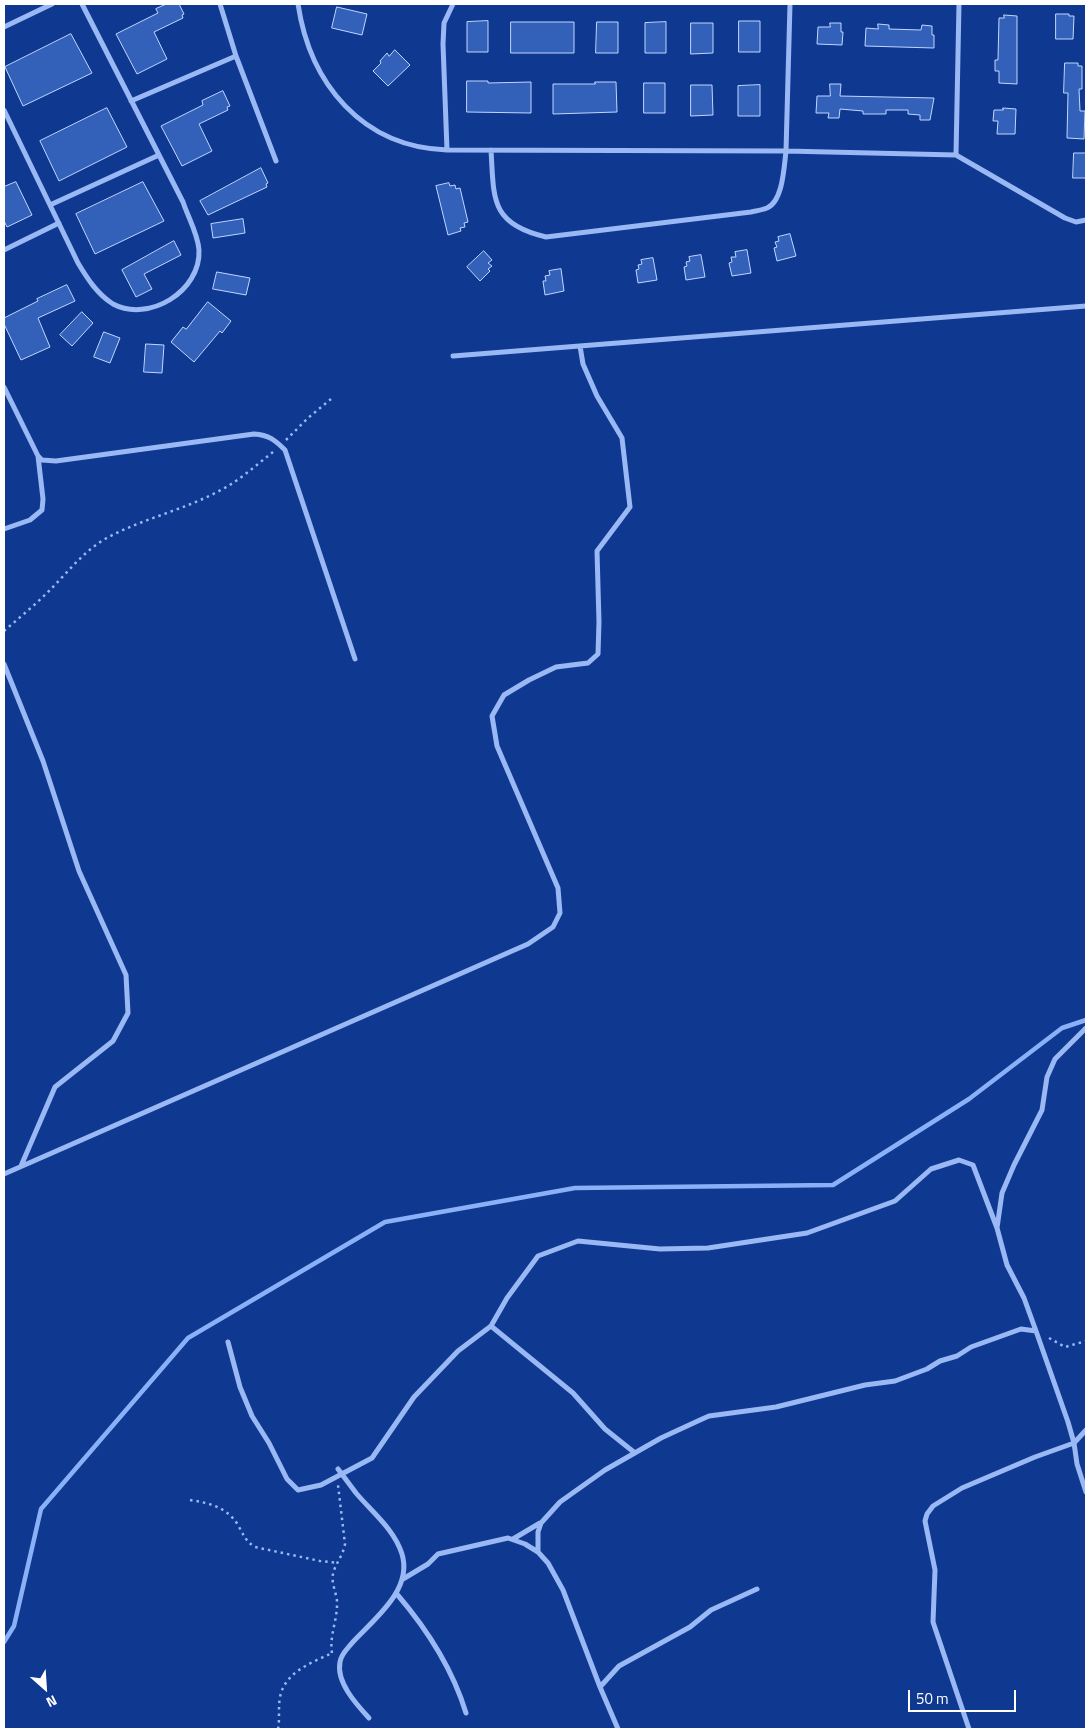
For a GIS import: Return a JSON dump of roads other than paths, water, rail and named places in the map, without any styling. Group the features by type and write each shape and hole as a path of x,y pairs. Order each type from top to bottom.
{"street":[{"path":"4,27 52,4"},
{"path":"4,110 78,264 92,286 114,304 138,310 161,305 175,297 188,283 196,268 199,250 183,202 82,4"},
{"path":"220,4 236,56 276,161"},
{"path":"298,4 300,22 314,62 339,101 360,120 380,133 414,147 447,150 786,151 956,155 1065,218 1076,222 1086,220"},
{"path":"447,150 443,44 444,23 453,4"},
{"path":"491,150 495,201 502,214 514,225 528,233 546,237 750,212 768,207 776,198 783,179 786,151 790,4"},
{"path":"956,155 959,4"},
{"path":"131,101 236,56"},
{"path":"50,205 159,155"},
{"path":"4,250 59,223"},
{"path":"452,356 1086,306"},
{"path":"4,1174 528,944 553,927 560,913 558,888 497,746 492,716 504,695 528,680 556,667 588,663 598,654 599,622 596,551 630,507 622,438 597,396 583,364 580,346"},
{"path":"4,387 38,456 43,499 42,510 30,520 4,529"},
{"path":"38,456 42,460 56,461 254,434 276,440 285,450 355,659"},
{"path":"4,664 43,761 79,871 126,975 128,1013 113,1041 55,1087 21,1166"},
{"path":"997,1228 1002,1193 1042,1110 1047,1077 1055,1059 1086,1028"},
{"path":"228,1342 243,1395 252,1416 269,1443 287,1479 298,1490 321,1485 372,1458 414,1397 458,1352 491,1326 507,1298 538,1256 578,1240 660,1249 708,1248 807,1233 895,1201 930,1169 959,1160 973,1165 997,1228 1007,1265 1024,1298 1074,1443 1076,1464 1086,1492"},
{"path":"491,1326 572,1393 605,1429 635,1453"},
{"path":"513,1539 541,1523 560,1502 605,1470 661,1438 708,1416 776,1407 865,1385 894,1381 927,1369 940,1361 957,1356 971,1347 987,1341 1021,1330 1036,1331"},
{"path":"969,1729 932,1622 935,1570 925,1521 927,1514 933,1506 962,1488 1035,1457 1074,1443 1086,1430"},
{"path":"338,1469 357,1494 379,1516 402,1555 403,1579 396,1593 380,1614 346,1650 340,1663 341,1675 347,1689 357,1706 369,1718"},
{"path":"538,1552 538,1532 541,1523"},
{"path":"403,1579 428,1564 438,1554 508,1538 525,1544 538,1552 548,1563 563,1590 618,1729"},
{"path":"600,1687 620,1666 690,1627 711,1610 757,1589"},
{"path":"396,1593 414,1614 441,1654 453,1676 466,1713"}],"waterway":[{"path":"4,1642 14,1626 41,1509 188,1338 385,1222 575,1188 833,1185 969,1099 1062,1028 1086,1020"}]}
